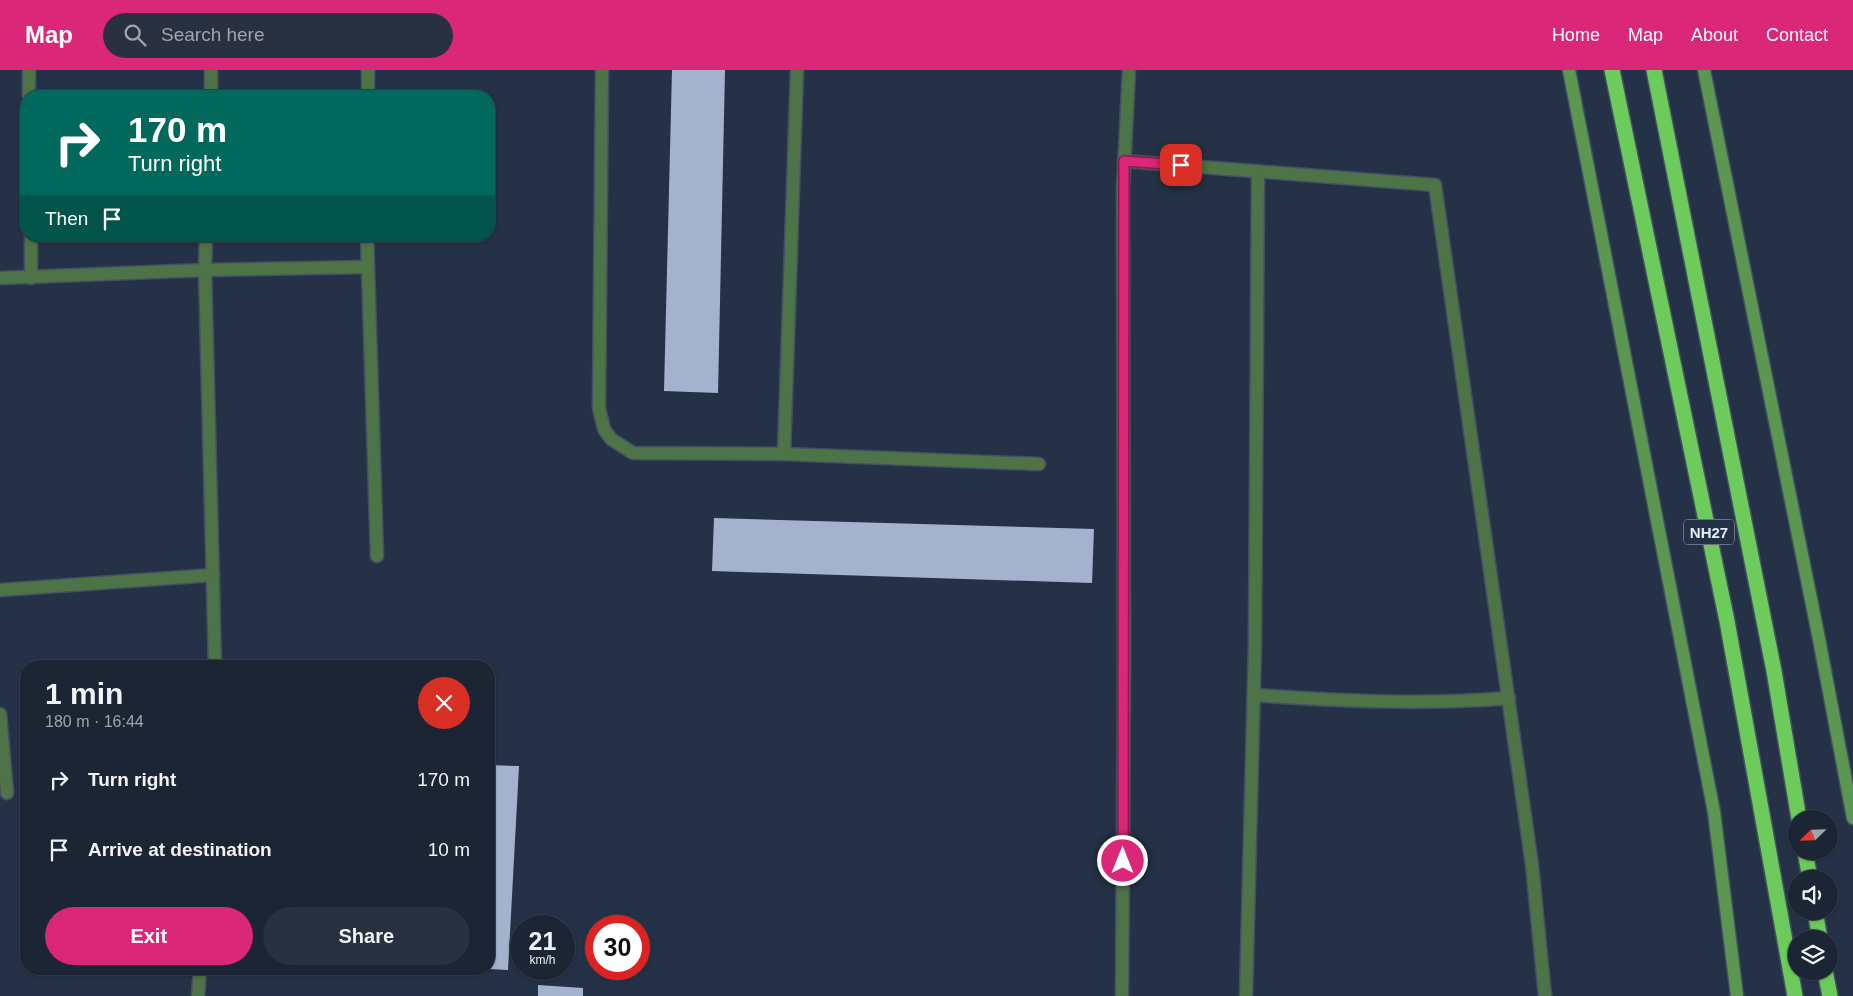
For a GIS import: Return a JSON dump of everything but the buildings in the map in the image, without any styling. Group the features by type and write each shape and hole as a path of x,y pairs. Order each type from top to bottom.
{"highway":[{"name":"NH27","path":"1612,70 1727,620 1795,996"},
{"name":"NH27","path":"1654,70 1772,662 1797,810"},
{"path":"1827,980 1830,996"}],"street":[{"path":"29,70 29,90"},
{"path":"210,90 211,70"},
{"path":"368,70 368,90"},
{"path":"602,70 599,408 604,430 611,439 633,453 784,454 1039,464"},
{"path":"784,454 797,70"},
{"path":"1122,996 1124,161 1129,70"},
{"path":"1569,70 1712,802 1737,996"},
{"path":"1704,70 1820,639 1853,818"},
{"path":"1124,161 1435,185 1532,865 1545,996"},
{"path":"1246,996 1254,695 1258,171"},
{"path":"31,242 32,278"},
{"path":"206,242 215,660"},
{"path":"367,242 378,556"},
{"path":"0,278 205,270 367,267"},
{"path":"0,590 213,575"},
{"path":"1254,695 1328,701 1472,701 1509,698"},
{"path":"0,714 7,792"},
{"path":"198,996 200,975"}],"route":[{"path":"1123,861 1124,161 1181,165"}]}
